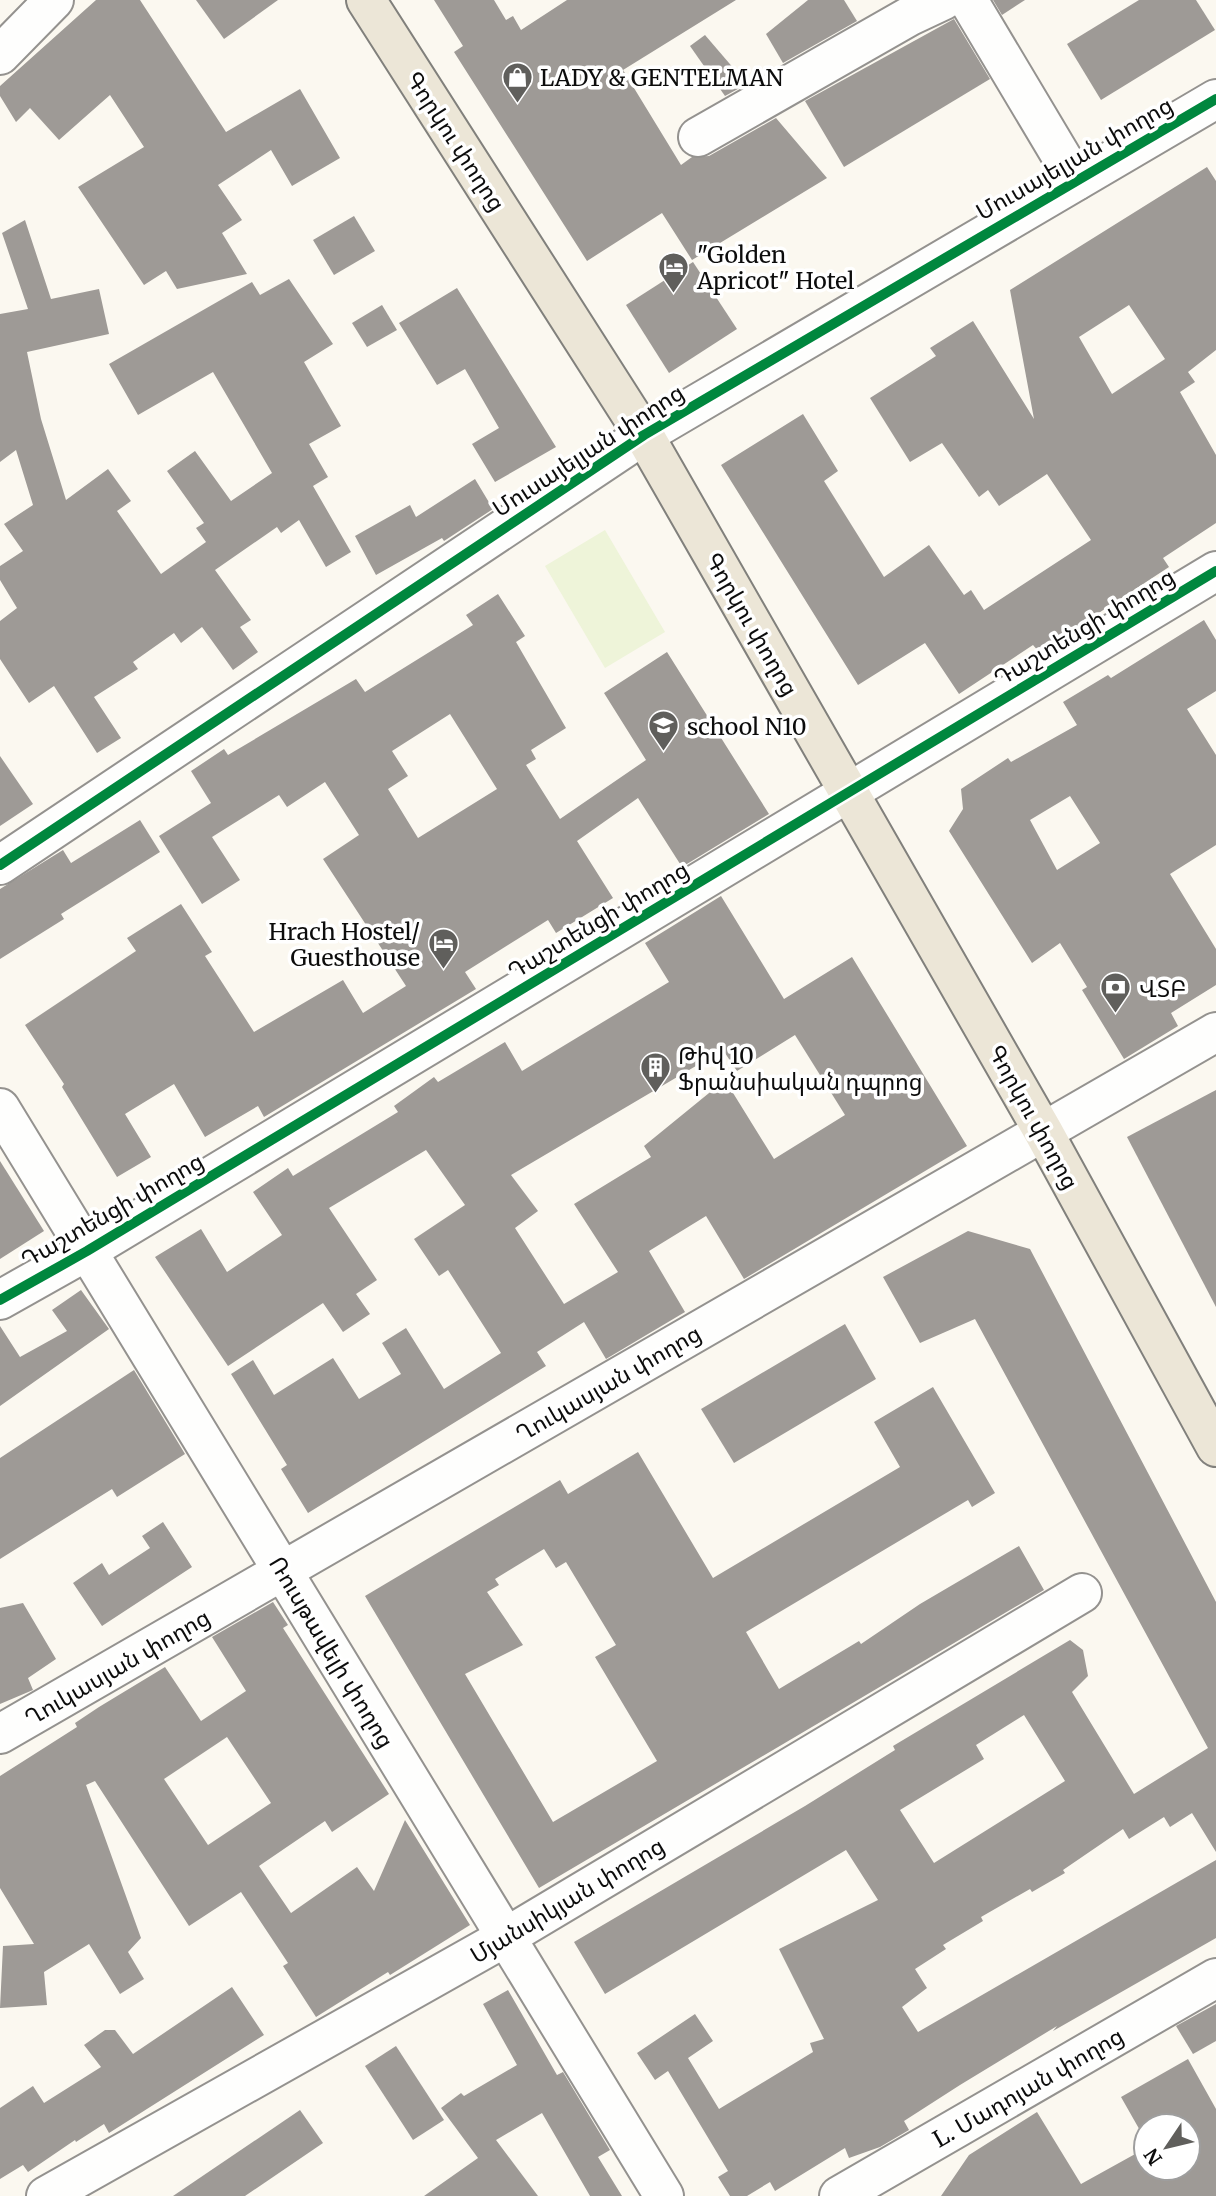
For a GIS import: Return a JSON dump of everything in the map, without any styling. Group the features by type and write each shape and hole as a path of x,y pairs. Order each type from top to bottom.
{"main road":[{"name":"Գորկու փողոց","path":"366,0 644,435 1044,1133 1216,1447"}],"street":[{"path":"0,55 54,0"},
{"path":"698,137 910,16 944,0"},
{"path":"968,0 1076,181"},
{"name":"Մուսայելյան փողոց","path":"0,865 644,435 1216,99"},
{"name":"Դաշտենցի փողոց","path":"0,1300 87,1251 1216,571"},
{"name":"Ղուկասյան փողոց","path":"0,1734 1216,1032"},
{"name":"Ռուսթավելի փողոց","path":"0,1108 664,2196"},
{"name":"Մյանսիկյան փողոց","path":"46,2196 506,1937 1082,1593"},
{"name":"L. Մադոյան փողոց","path":"839,2196 1216,1978"}],"green space":[{"path":"605,530 665,632 605,668 545,566"}],"building":[{"path":"96,0 140,0 226,132 300,89 340,158 292,186 271,150 218,185 242,220 222,233 247,274 177,289 166,271 144,285 78,187 144,147 110,95 59,140 30,108 16,122 0,96 0,86"},
{"path":"196,0 278,0 224,39"},
{"path":"434,0 494,0 506,20 513,16 521,30 567,0 736,0 623,70 681,165 692,157 709,156 776,118 827,178 692,260 662,213 587,261 454,52 463,46"},
{"path":"808,0 844,0 857,21 783,63 766,34"},
{"path":"993,0 1025,0 1002,15"},
{"path":"1139,0 1196,0 1215,30 1101,100 1067,44"},
{"path":"954,19 990,79 844,167 805,101"},
{"path":"705,35 747,84 725,96 690,46"},
{"path":"1207,167 1216,181 1216,350 1188,372 1195,382 1180,392 1216,455 1216,523 1163,558 1169,567 1039,652 1033,645 959,694 925,643 858,685 721,465 803,414 838,471 824,481 884,577 929,545 964,595 971,590 984,610 1091,540 1047,474 999,506 988,490 979,497 942,443 910,462 870,398 936,356 930,348 973,321 1034,419 1010,290","holes":["1129,305 1165,359 1112,394 1079,337"]},
{"path":"354,216 375,251 334,275 313,240"},
{"path":"25,220 51,299 99,289 109,334 27,352 41,419 66,500 108,469 131,501 117,511 161,574 206,542 196,528 204,523 167,471 195,451 231,501 272,473 213,372 138,415 109,364 252,282 260,295 289,279 333,344 304,362 341,426 309,444 328,477 313,486 351,552 326,567 299,520 281,533 277,527 215,570 251,620 240,627 258,652 233,670 202,627 181,643 174,633 133,662 138,669 94,697 121,738 97,753 54,686 29,703 0,659 0,621 17,608 0,580 0,566 23,551 4,524 33,505 16,450 0,462 0,314 28,309 2,233"},
{"path":"693,262 737,329 669,373 626,305"},
{"path":"457,288 556,447 495,482 472,444 499,428 465,369 437,385 399,323"},
{"path":"382,305 397,330 367,347 352,323"},
{"path":"475,479 493,509 444,541 442,538 376,575 355,536 410,505 416,517"},
{"path":"498,594 525,636 516,642 566,728 531,750 536,759 526,765 560,819 646,760 604,693 667,652 769,814 682,867 638,798 577,841 613,898 556,933 548,920 465,972 476,989 264,1117 258,1106 205,1137 174,1084 125,1114 151,1157 117,1177 62,1087 64,1084 25,1025 136,951 127,938 181,904 212,952 205,956 254,1032 343,980 363,1013 406,986 323,859 359,835 325,782 287,807 279,795 212,837 240,880 202,904 159,836 211,803 191,771 224,749 228,755 356,679 365,692 473,625 466,615","holes":["450,714 497,789 418,838 388,789 408,776 392,751"]},
{"path":"1204,620 1216,640 1216,691 1187,709 1216,755 1216,845 1170,874 1216,949 1216,985 1171,1013 1178,1026 1124,1059 1082,990 1087,987 1060,943 1032,963 949,831 963,809 961,789 1008,758 1011,762 1077,725 1063,702 1108,675 1111,678","holes":["1070,796 1100,843 1057,870 1030,820"]},
{"path":"0,756 33,804 0,826"},
{"path":"140,820 160,852 61,914 64,919 0,959 0,889 63,850 71,863"},
{"path":"721,896 784,999 852,957 967,1146 744,1279 706,1216 649,1251 685,1312 606,1359 584,1322 537,1352 546,1366 308,1513 281,1469 287,1465 231,1374 253,1360 274,1395 333,1358 359,1399 401,1374 382,1343 406,1328 444,1389 501,1353 448,1270 439,1276 414,1239 465,1205 426,1150 329,1208 377,1280 356,1294 370,1314 343,1332 323,1303 228,1366 155,1257 201,1229 227,1272 282,1235 253,1192 288,1168 293,1176 398,1112 394,1106 434,1077 438,1082 505,1042 522,1071 669,982 645,943","holes":["795,1035 845,1115 774,1159 725,1080 644,1146 651,1157 574,1204 618,1272 564,1304 515,1228 538,1211 511,1175 723,1050 737,1071"]},
{"path":"1216,1090 1216,1307 1127,1137"},
{"path":"0,1161 44,1231 0,1259"},
{"path":"968,1231 1030,1249 1216,1602 1216,1852 1192,1813 1170,1827 1164,1817 1129,1839 1123,1829 1063,1870 1065,1873 981,1917 983,1921 943,1945 946,1949 915,1969 927,1988 902,2007 918,2032 1216,1860 1216,1938 1053,2031 1057,2026 960,2085 904,2121 909,2130 880,2147 849,2158 845,2148 775,2191 770,2182 747,2196 730,2196 718,2177 728,2171 668,2071 655,2080 637,2053 695,2014 713,2041 688,2058 719,2109 813,2052 810,2043 824,2039 779,1949 878,1900 846,1850 605,1994 574,1942 805,1806 895,1750 893,1746 1070,1640 1083,1650 1088,1676 1072,1692 1134,1794 1208,1748 975,1319 920,1343 883,1277","holes":["1024,1715 1065,1781 934,1863 900,1810 984,1759 976,1745"]},
{"path":"81,1290 109,1329 0,1406 0,1326 20,1357 67,1331 52,1310"},
{"path":"845,1324 876,1379 734,1463 701,1409"},
{"path":"134,1370 185,1454 117,1497 112,1489 0,1559 0,1458"},
{"path":"933,1387 995,1493 972,1507 968,1500 746,1632 779,1689 859,1641 861,1644 920,1604 1019,1546 1044,1590 539,1888 365,1596 560,1480 568,1494 638,1452 713,1578 900,1467 874,1422","holes":["544,1549 556,1568 566,1562 616,1645 595,1657 657,1761 553,1822 465,1674 523,1645 487,1592 499,1585 495,1579"]},
{"path":"163,1522 192,1567 102,1626 73,1583 102,1563 109,1575 150,1548 142,1536"},
{"path":"273,1602 288,1625 283,1628 389,1794 332,1832 325,1821 259,1866 291,1913 357,1867 374,1891 405,1820 470,1925 316,2017 283,1966 288,1963 241,1892 189,1926 95,1781 86,1785 141,1938 128,1952 144,1979 120,1994 89,1944 44,1972 47,2005 0,2008 3,1946 34,1944 0,1888 0,1776 77,1727 75,1723 99,1707 165,1667 201,1721 246,1691 212,1637","holes":["227,1737 271,1803 208,1845 164,1779"]},
{"path":"23,1603 56,1659 28,1678 33,1690 0,1704 0,1608"},
{"path":"232,1987 264,2035 109,2133 104,2124 28,2172 23,2165 0,2179 0,2108 33,2086 44,2103 101,2067 84,2045 105,2030 115,2030 133,2054"},
{"path":"508,1990 557,2075 563,2072 610,2150 598,2157 622,2196 590,2196 542,2113 496,2140 538,2196 424,2196 478,2158 441,2108 461,2093 464,2096 517,2065 483,2004"},
{"path":"1216,2004 1216,2041 1193,2054 1176,2026"},
{"path":"396,2046 444,2120 413,2140 365,2066"},
{"path":"1188,2059 1216,2109 1216,2196 941,2196 969,2155 1037,2112 1081,2184 1132,2156 1132,2182 1202,2182 1202,2112 1132,2112 1132,2116 1121,2097"},
{"path":"300,2110 323,2143 245,2196 173,2196"}],"cycle path":[{"path":"0,865 644,435 1216,99"},
{"path":"0,1300 87,1251 1216,571"}],"place":[{"name":"LADY & GENTELMAN","path":"517,104"},
{"name":"\"Golden Apricot\" Hotel","path":"674,294"},
{"name":"school N10","path":"664,753"},
{"name":"Hrach Hostel/ Guesthouse","path":"443,971"},
{"name":"ՎՏԲ","path":"1116,1015"},
{"name":"Թիվ 10 Ֆրանսիական դպրոց","path":"655,1095"}]}
